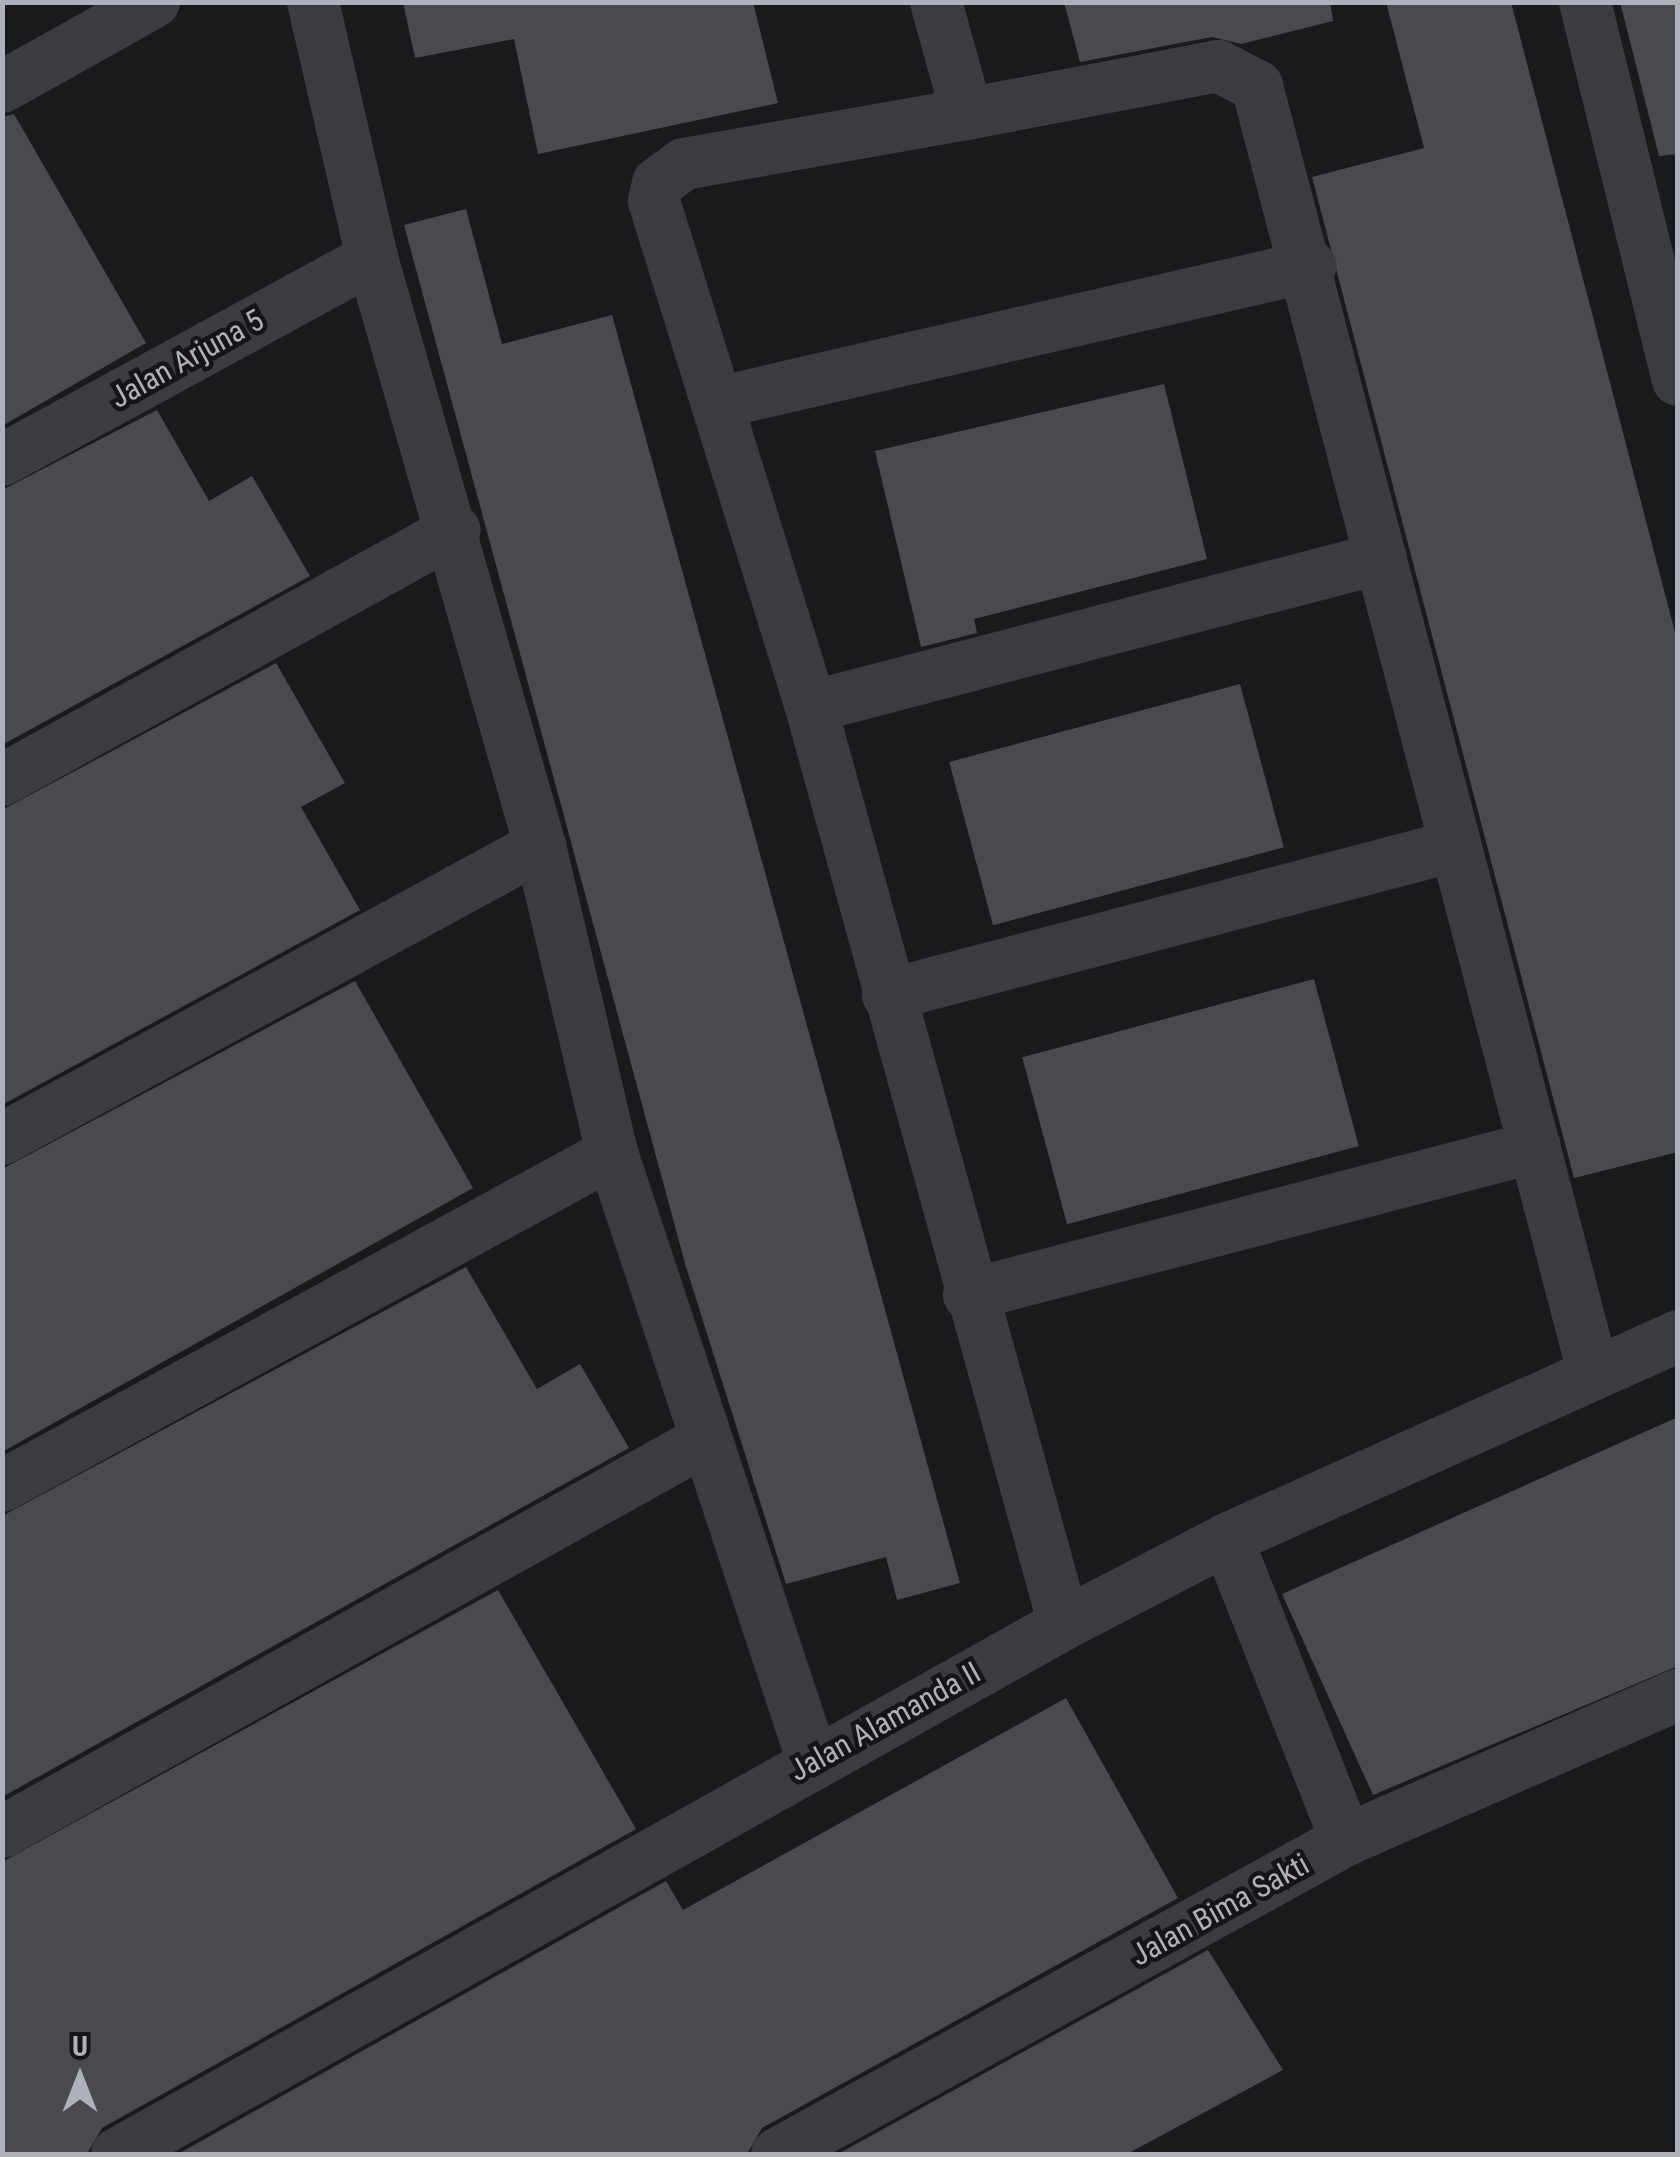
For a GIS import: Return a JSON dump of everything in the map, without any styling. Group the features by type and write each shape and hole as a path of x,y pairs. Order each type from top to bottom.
{"street":[{"path":"2,88 154,2"},
{"path":"313,2 372,258 455,530 540,846 612,1153 813,1762"},
{"path":"936,2 968,114"},
{"path":"1586,2 1678,380"},
{"path":"1064,1624 968,1295 811,707 722,402 654,201 669,170 1218,66 1240,73 1257,86 1312,266 1454,846 1593,1372"},
{"name":"Jalan Arjuna 5","path":"2,460 372,258"},
{"path":"722,402 1312,266"},
{"path":"2,780 455,530"},
{"path":"811,707 1381,558"},
{"path":"2,1139 540,846"},
{"path":"888,995 1454,846"},
{"path":"968,1295 1534,1147"},
{"path":"2,1486 612,1153"},
{"name":"Jalan Alamanda II","path":"116,2154 813,1762 1226,1539 1678,1336"},
{"path":"2,1832 705,1440"},
{"path":"1226,1539 1346,1840"},
{"name":"Jalan Bima Sakti","path":"777,2154 1346,1840 1678,1695"}],"building":[{"path":"403,2 753,2 778,103 538,154 514,39 415,58"},
{"path":"1064,2 1330,2 1333,21 1241,44 1212,37 1080,62"},
{"path":"1386,2 1511,2 1678,644 1678,1152 1574,1178 1312,177 1424,148"},
{"path":"1620,2 1678,2 1678,154 1659,156"},
{"path":"14,114 146,343 2,426 2,117"},
{"path":"466,209 502,344 612,315 960,1583 897,1600 886,1557 786,1584 686,1267 404,225"},
{"path":"1164,384 1207,559 974,619 977,633 921,647 875,451"},
{"path":"157,410 209,501 252,476 310,576 2,745 2,490"},
{"path":"276,663 345,783 301,807 360,910 2,1105 2,810"},
{"path":"1240,684 1284,847 993,925 949,762"},
{"path":"1314,979 1359,1146 1067,1224 1022,1057"},
{"path":"355,981 473,1188 2,1452 2,1169"},
{"path":"466,1267 537,1389 580,1364 629,1448 2,1797 2,1516"},
{"path":"1678,1417 1678,1666 1373,1795 1282,1594"},
{"path":"498,1590 636,1829 102,2128 87,2154 2,2154 2,1862"},
{"path":"1066,1698 1178,1898 762,2128 747,2154 178,2154 666,1881 683,1910"},
{"path":"1208,1950 1283,2070 1127,2154 838,2154"}]}
